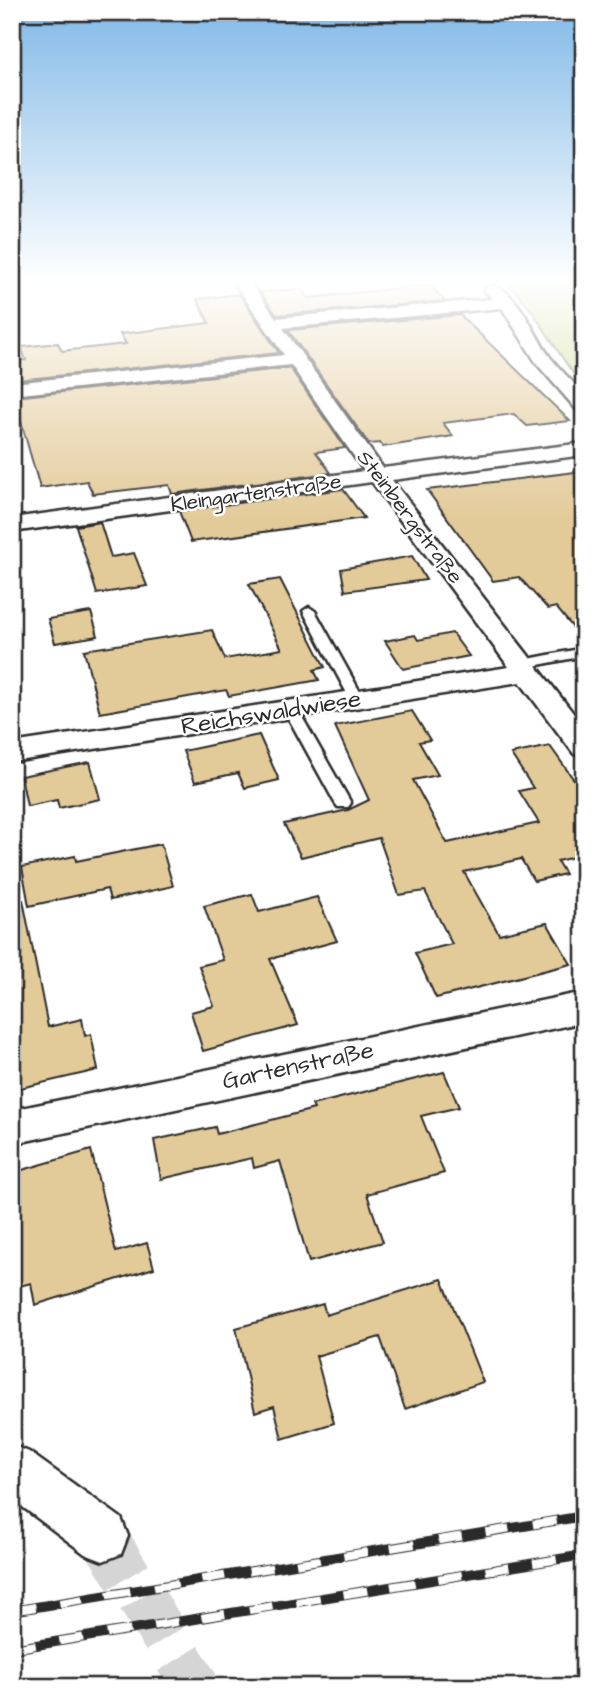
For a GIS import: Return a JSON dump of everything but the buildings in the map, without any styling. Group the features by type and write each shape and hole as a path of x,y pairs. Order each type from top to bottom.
{"street":[{"path":"12,389 273,361"},
{"name":"Steinbergstraße","path":"297,361 378,476 584,747"},
{"path":"544,361 584,406"},
{"name":"Kleingartenstraße","path":"12,525 584,449"},
{"name":"Reichswaldwiese","path":"12,753 357,699 526,668"},
{"name":"Gartenstraße","path":"12,1128 584,1007"},
{"path":"12,1469 103,1536"}],"lane":[{"path":"309,611 357,699"},
{"path":"526,668 584,652"},
{"path":"290,710 343,803"}],"green space":[{"path":"565,361 584,361 584,387"}],"tunnel":[{"path":"103,1536 196,1687"}],"railway":[{"path":"12,1611 584,1516"},
{"path":"12,1649 584,1555"}]}
